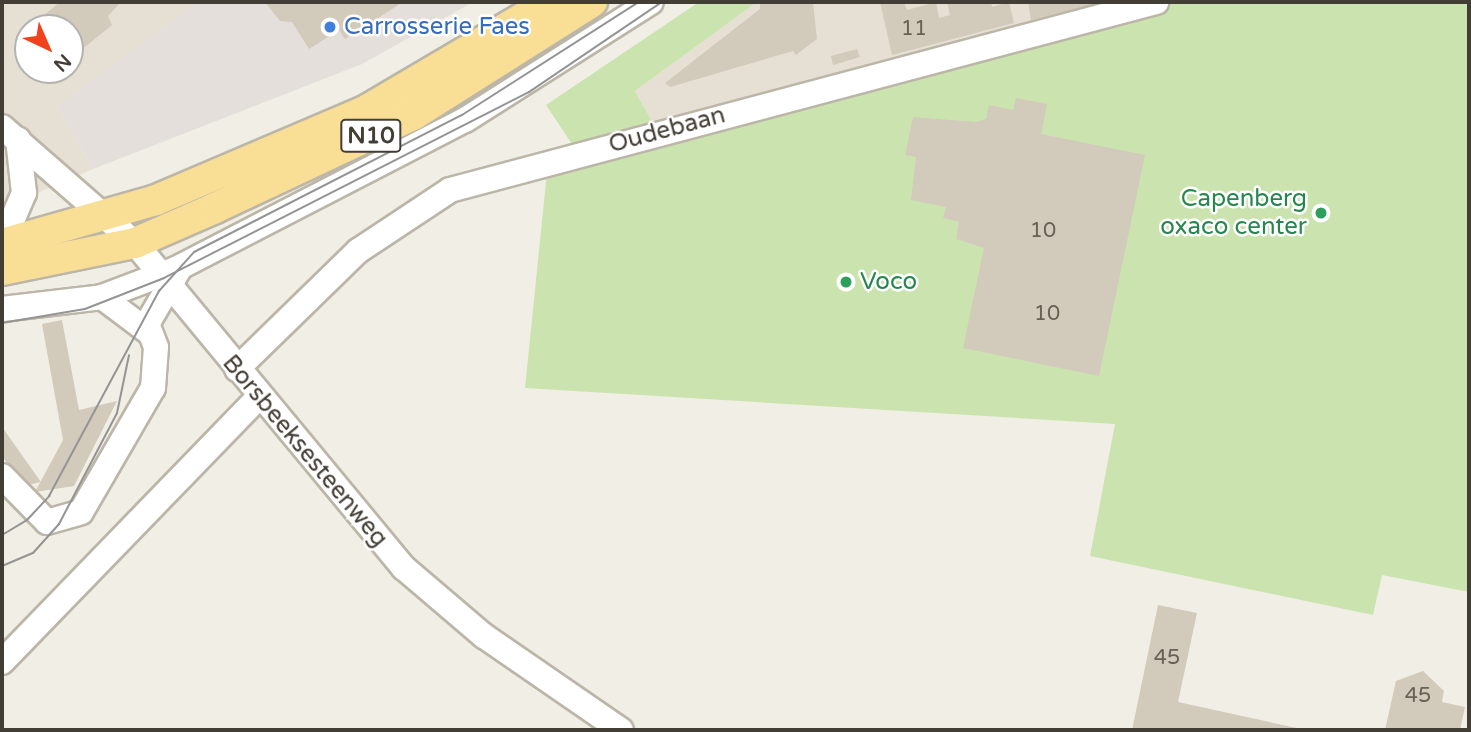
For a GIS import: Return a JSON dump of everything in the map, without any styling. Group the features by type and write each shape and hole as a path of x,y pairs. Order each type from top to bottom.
{"main road":[{"name":"N10","path":"2,244 106,215 365,111 550,2"},
{"name":"N10","path":"2,270 135,243 413,115 592,2"}],"street":[{"path":"2,309 102,297 164,279 186,263 485,108 651,2"},
{"name":"Oudebaan","path":"237,369 358,251 450,190 1156,2"},
{"name":"Borsbeeksesteenweg","path":"10,133 135,243 259,397 404,568 485,636 621,730"},
{"name":"Borsbeeksesteenweg","path":"2,244 24,193 10,133"},
{"path":"2,476 47,522 59,524 81,512 153,388 158,367 150,334 149,316 164,279"},
{"path":"102,297 150,334"},
{"path":"2,662 259,397"}],"shaded area":[{"path":"2,2 187,2 193,7 57,106 93,169 2,208"},
{"path":"187,2 473,2 362,64 93,169 57,106 193,7"},
{"path":"757,2 1156,2 658,132 635,91"}],"green space":[{"path":"699,2 757,2 635,91 658,132 1156,2 1469,2 1469,592 1382,575 1373,615 1090,556 1115,424 525,388 548,162 578,153 546,105"}],"building":[{"path":"60,2 121,2 108,16 112,25 84,48 84,14 45,14"},
{"name":"Carrosserie Faes","path":"265,2 403,2 345,39 339,30 309,49 292,22 280,21"},
{"path":"760,2 813,2 817,39 796,55 793,51 670,87 665,83 760,9"},
{"path":"880,2 904,2 907,10 936,2 939,18 950,15 947,2 991,2 992,7 1009,2 1014,23 892,55"},
{"path":"1028,2 1096,2 1097,3 1031,20"},
{"path":"857,49 860,57 833,65 831,56"},
{"path":"1016,98 1047,104 1041,134 1145,155 1099,376 963,348 984,248 956,239 959,222 943,218 946,207 911,200 916,157 905,155 913,117 976,122 986,119 989,105 1013,110"},
{"path":"62,320 79,410 117,401 74,486 35,492 63,440 42,324"},
{"path":"2,427 41,482 23,486 2,456"},
{"path":"1158,605 1197,613 1178,702 1306,730 1132,730"},
{"path":"1423,671 1444,691 1442,702 1465,707 1460,730 1385,730 1396,681"}],"tram line":[{"path":"2,535 27,520 49,496 159,291 194,252 462,115 639,2"},
{"path":"2,323 85,309 164,278 529,92 662,2"},
{"path":"2,566 33,553 59,524 117,413 129,355"}],"place":[{"name":"Carrosserie Faes","path":"330,27"},
{"name":"Capenberg oxaco center","path":"1321,213"},
{"name":"Voco","path":"846,282"}]}
